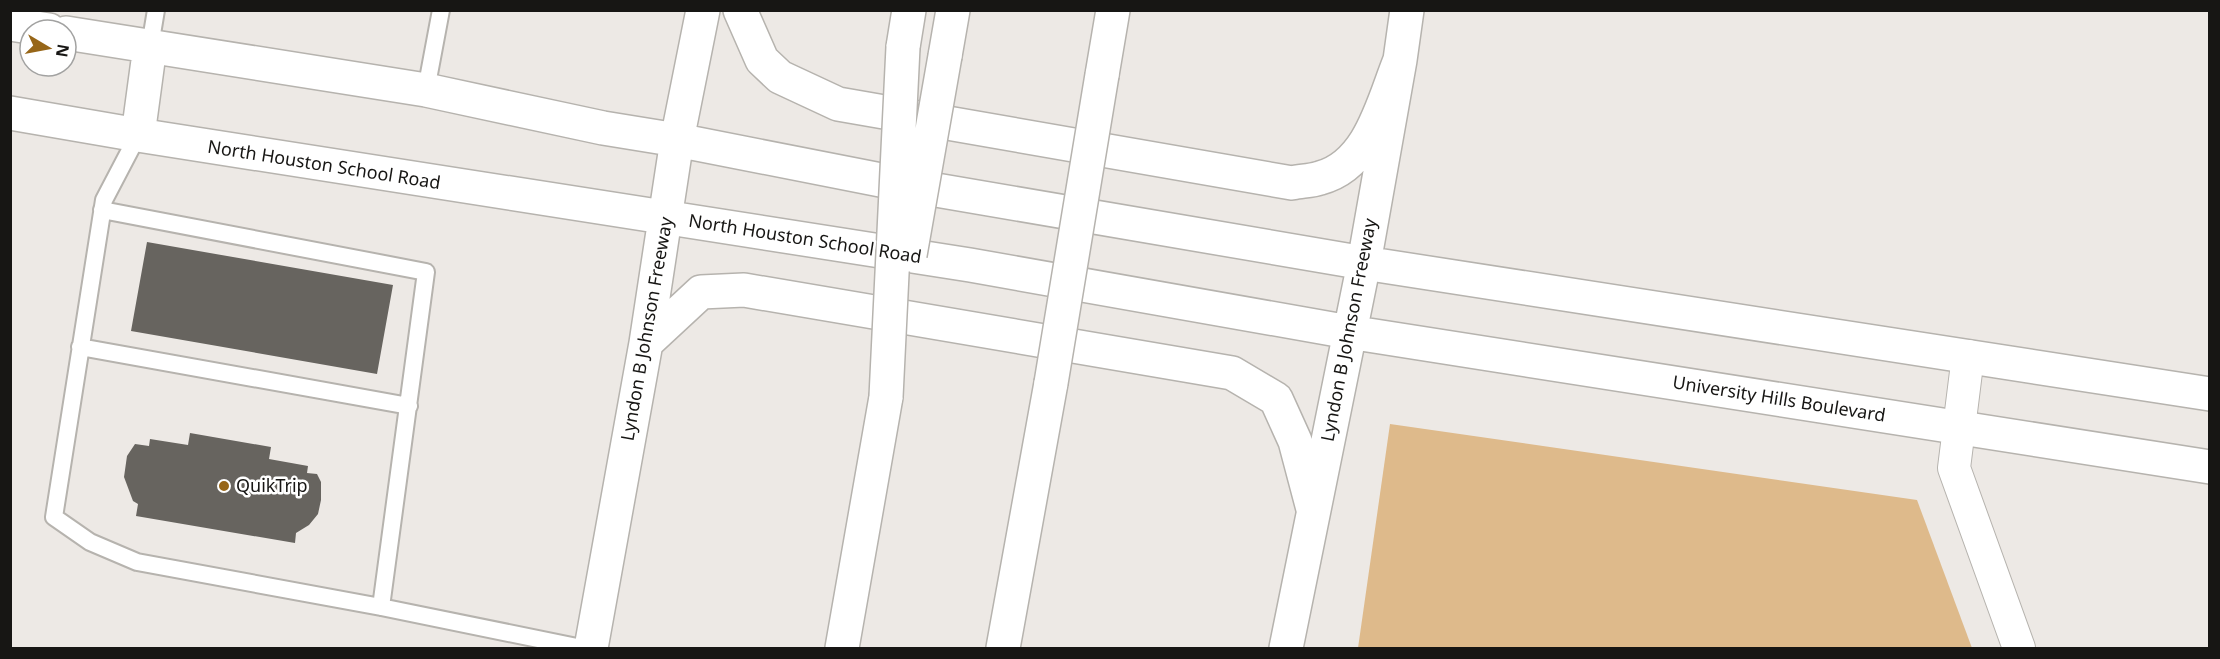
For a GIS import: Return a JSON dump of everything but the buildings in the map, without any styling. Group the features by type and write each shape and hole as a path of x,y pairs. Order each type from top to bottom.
{"main road":[{"name":"Lyndon B Johnson Freeway","path":"591,648 646,343 677,140 704,10"},
{"path":"740,10 762,60 780,77 838,104 1292,183 1322,178 1348,163 1369,139 1400,60"},
{"path":"886,397 903,47 909,10"},
{"path":"842,648 953,10"},
{"path":"1002,648 1051,383 1113,10"},
{"name":"Lyndon B Johnson Freeway","path":"1286,648 1348,332 1364,263 1407,10"},
{"path":"78,35 426,90 603,128 677,140 901,184 1364,263 2210,394"},
{"path":"138,135 150,46"},
{"name":"North Houston School Road","path":"10,113 970,265 1348,332"},
{"path":"646,343 701,292 744,291 1232,373 1276,399 1295,441 1313,509"},
{"name":"University Hills Boulevard","path":"1348,332 2210,467"},
{"path":"1010,648 1026,513"}],"street":[{"path":"1968,356 1954,468 2019,648"}],"lane":[{"path":"150,46 156,10"},
{"path":"426,90 441,10"},
{"path":"138,135 104,200 54,517 90,542 137,562 381,607 582,648"},
{"path":"102,210 426,272 381,607"},
{"path":"81,347 408,406"}],"shaded area":[{"path":"1390,424 1917,500 1972,648 1358,648"}],"place":[{"name":"QuikTrip","path":"224,486"}]}
